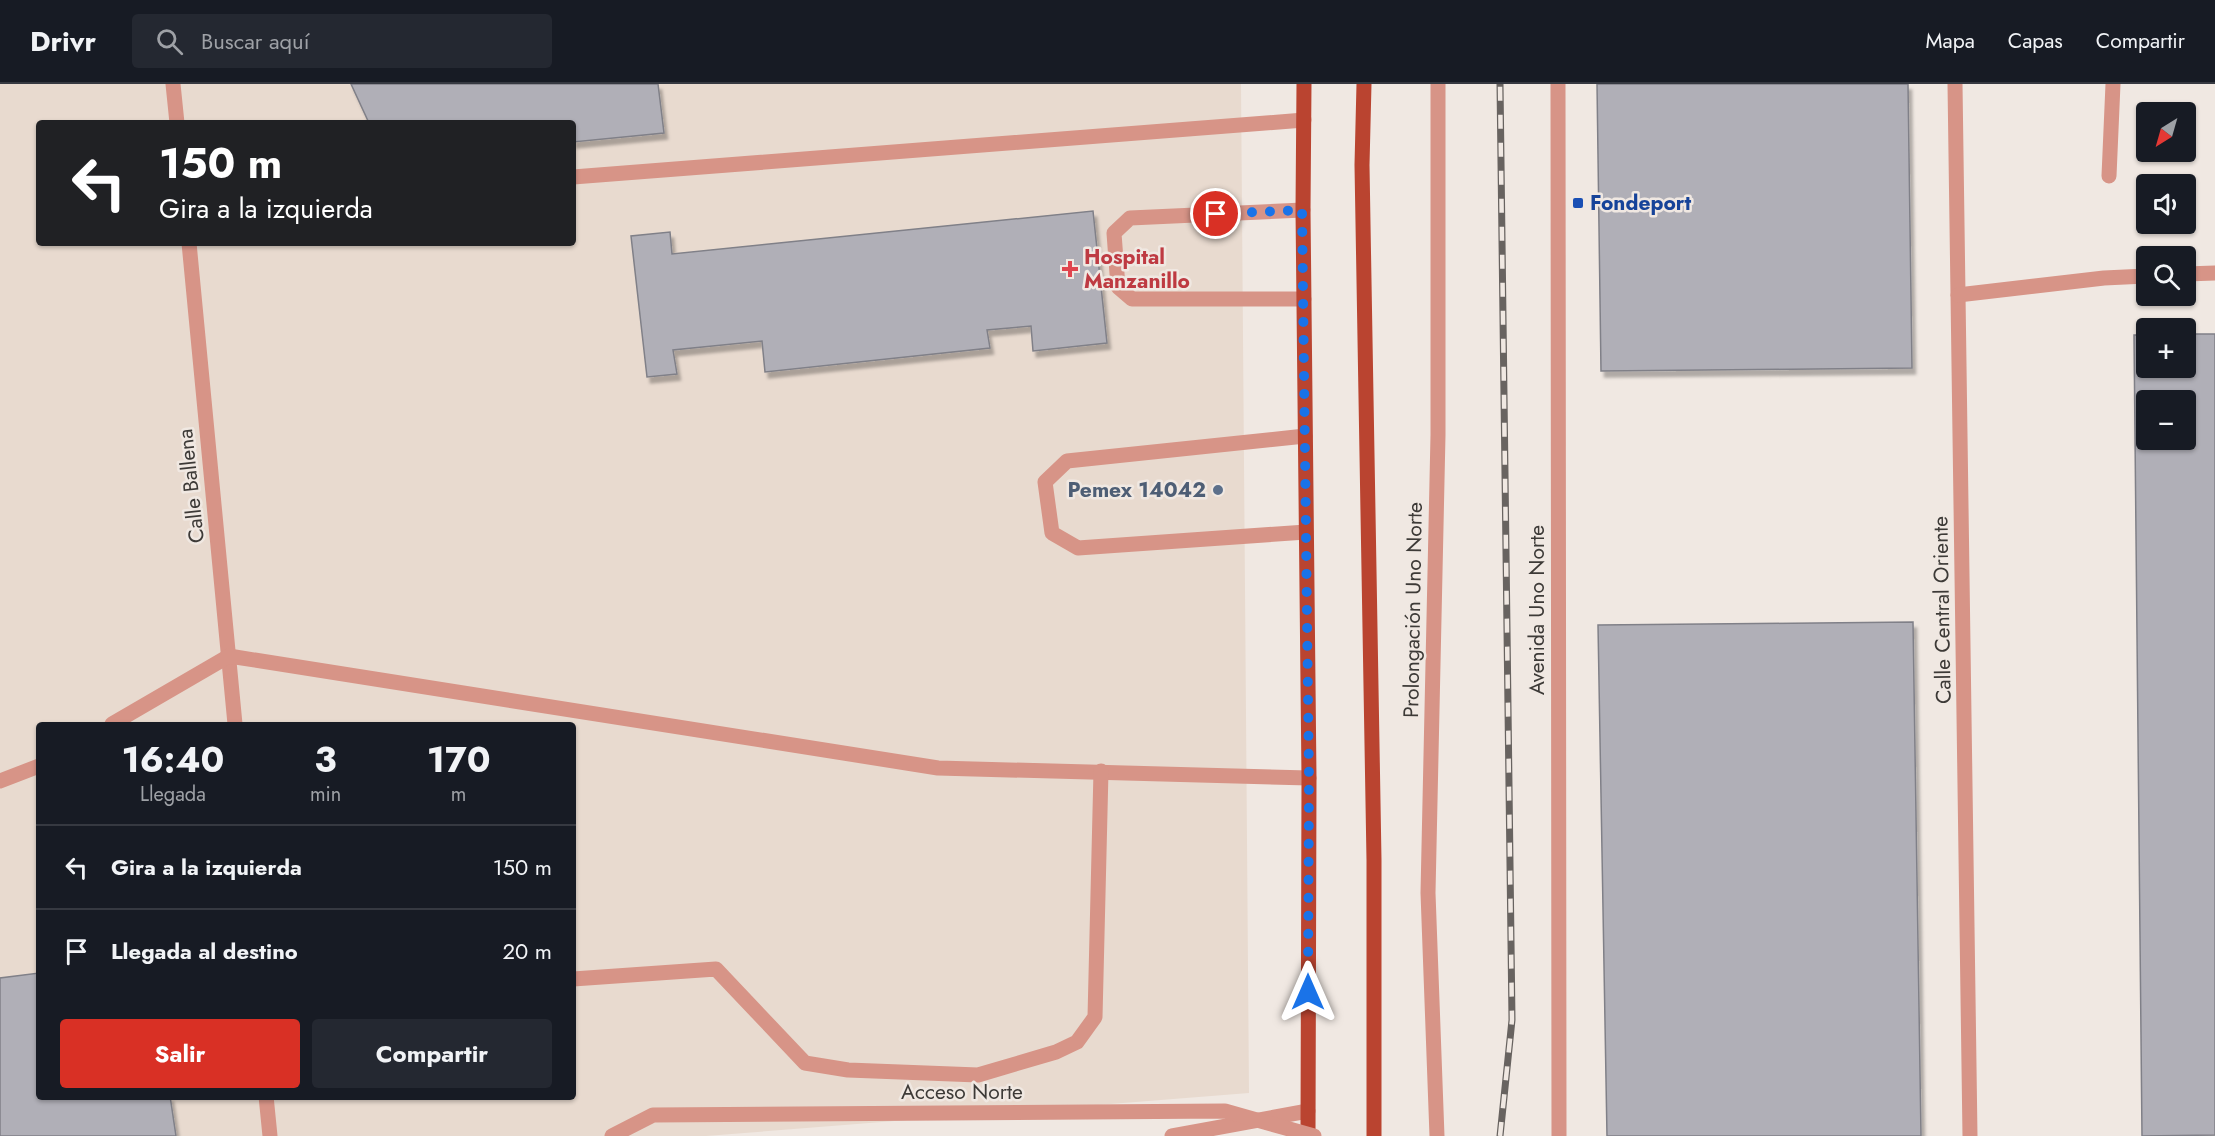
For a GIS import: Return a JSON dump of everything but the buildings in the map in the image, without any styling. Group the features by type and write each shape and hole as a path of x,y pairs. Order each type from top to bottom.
{"main road":[{"path":"1304,84 1302,210 1309,778 1308,1136"},
{"path":"1364,84 1362,165 1374,860 1374,1136"}],"street":[{"path":"173,84 177,120"},
{"name":"Prolongación Uno Norte","path":"1437,84 1438,435 1428,893 1437,1136"},
{"name":"Avenida Uno Norte","path":"1558,84 1559,1136"},
{"name":"Calle Central Oriente","path":"1955,84 1970,1136"},
{"path":"2109,176 2113,84"},
{"path":"576,177 1304,120"},
{"path":"1302,210 1130,218 1114,233 1118,287 1132,299 1304,299"},
{"name":"Calle Ballena","path":"189,246 235,722"},
{"path":"2196,274 2215,273"},
{"path":"1958,295 2136,276"},
{"path":"1305,436 1067,461 1045,482 1052,533 1078,548 1306,532"},
{"path":"115,722 229,656 938,768 1309,778"},
{"path":"0,781 36,767"},
{"path":"576,980 716,969 805,1063 848,1070 978,1075 1056,1052 1077,1042 1095,1017 1101,771"},
{"path":"266,1100 270,1136"},
{"name":"Acceso Norte","path":"612,1136 653,1115 1225,1111 1314,1136"},
{"path":"1172,1136 1308,1111"}],"shaded area":[{"path":"0,84 1241,84 1249,1093 706,1136 0,1136"}],"railway":[{"path":"1500,84 1512,1020 1500,1136"}],"place":[{"name":"Fondeport","path":"1578,203"},
{"name":"Hospital Manzanillo","path":"1070,269"},
{"name":"Pemex 14042","path":"1218,490"}],"route":[{"path":"1216,214 1302,210 1309,778 1308,992"}]}
